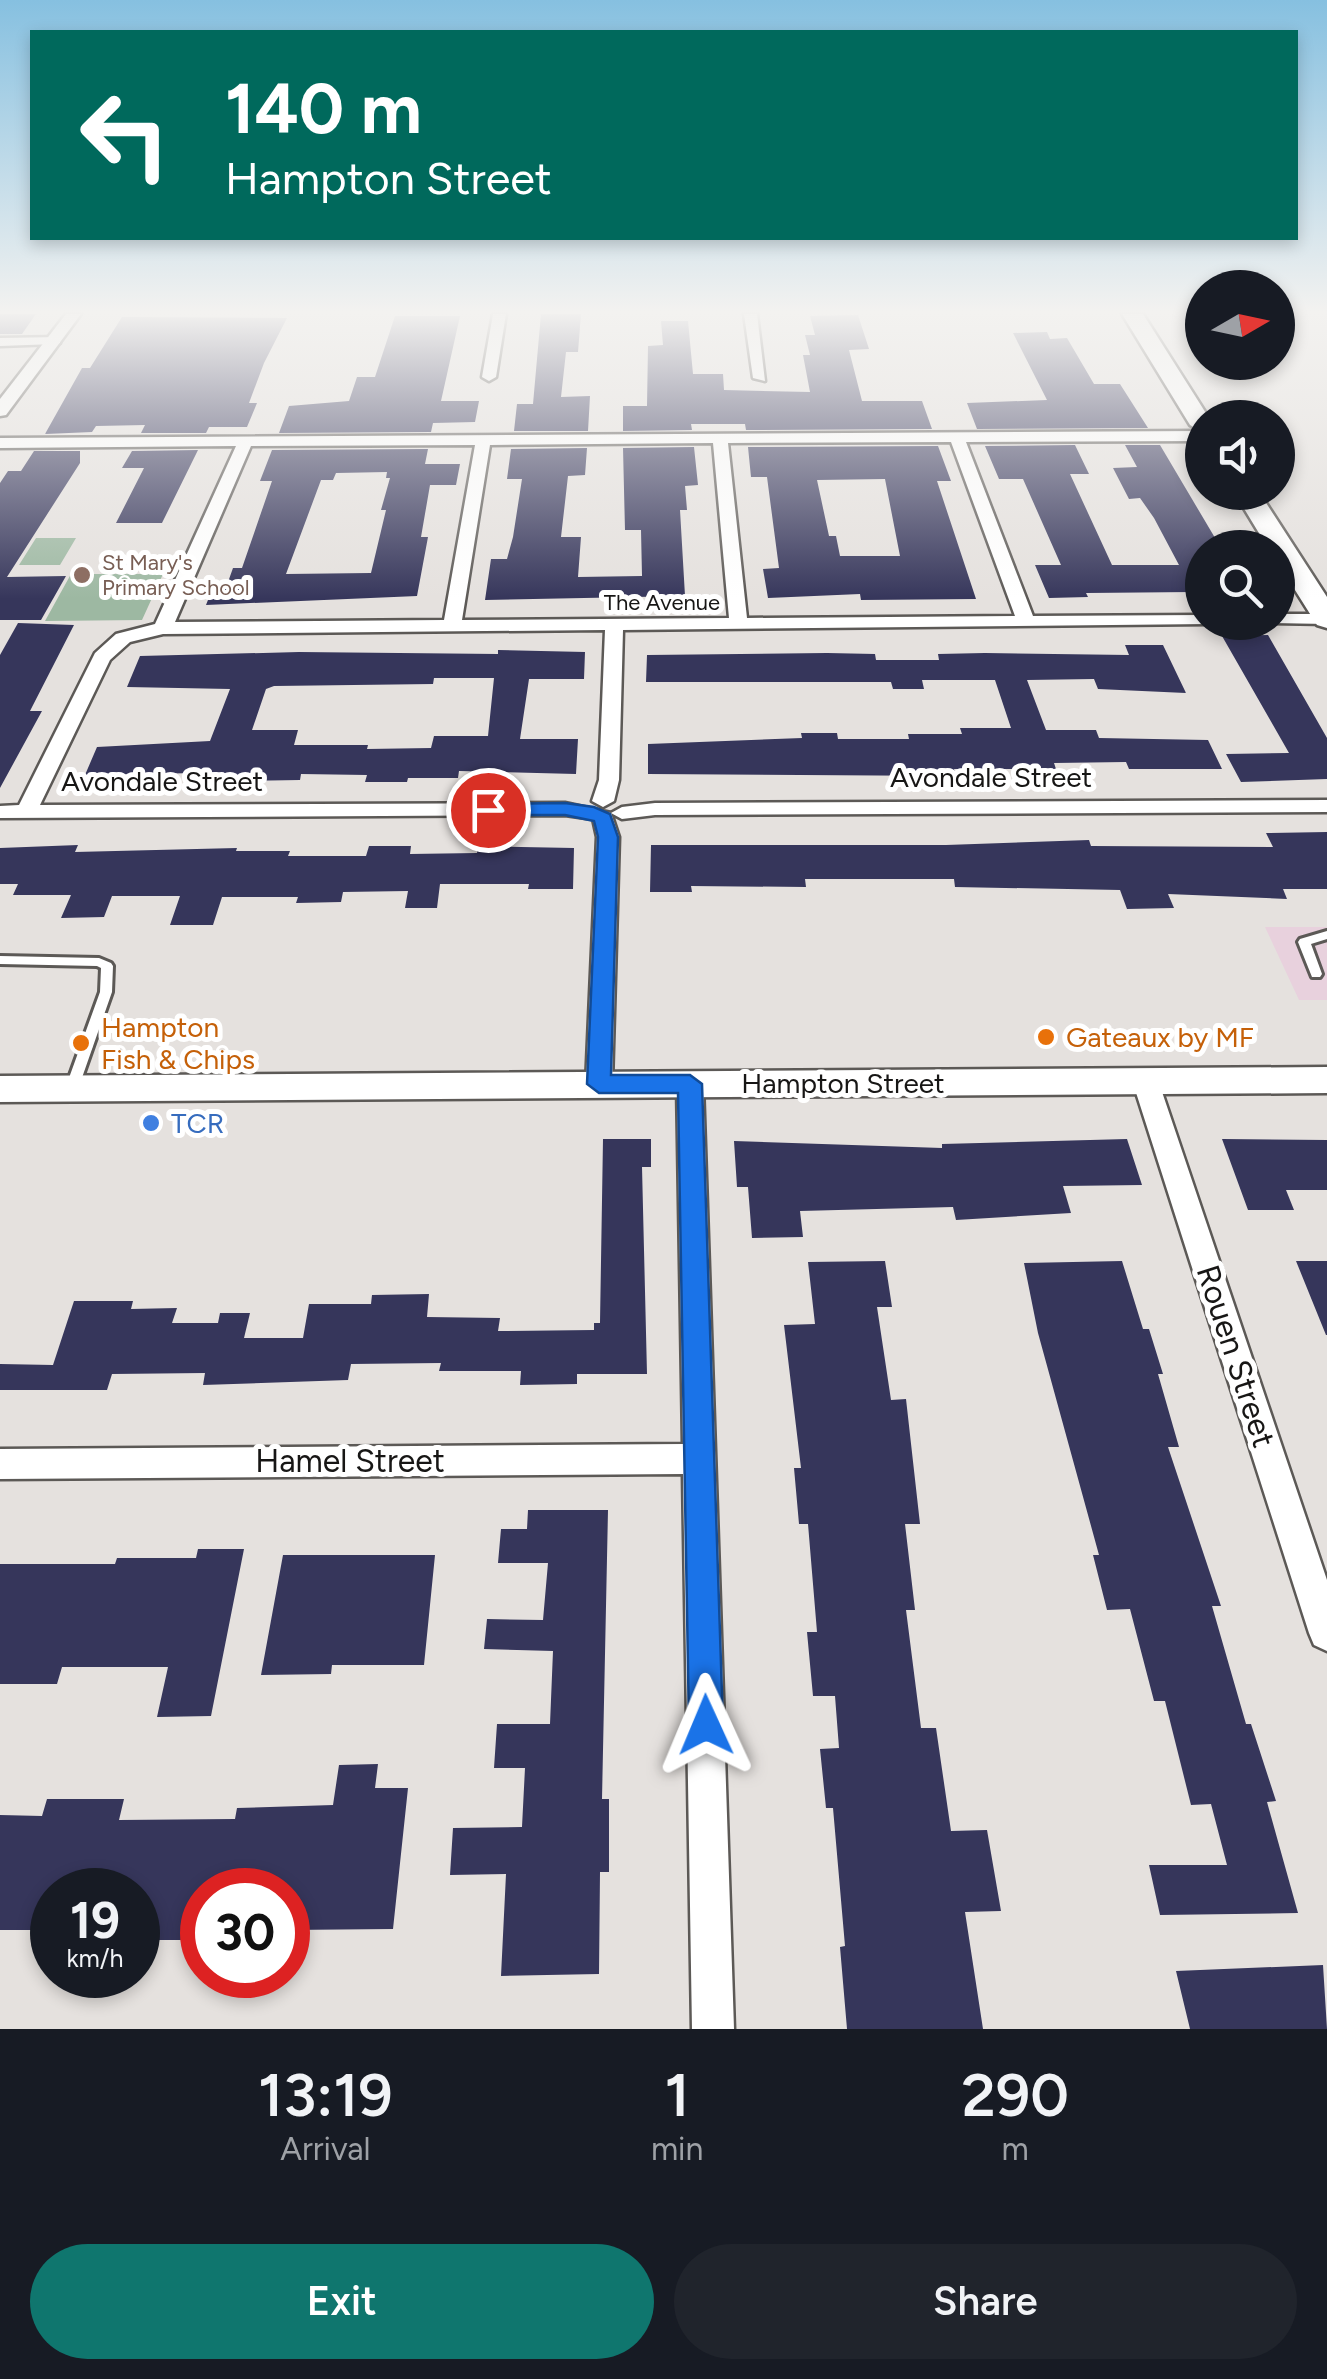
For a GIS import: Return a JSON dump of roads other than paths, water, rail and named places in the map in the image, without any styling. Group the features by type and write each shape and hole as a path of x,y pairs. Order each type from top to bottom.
{"main road":[{"path":"1257,510 1327,619"},
{"path":"1287,510 1327,569"},
{"name":"Hampton Street","path":"0,1089 1327,1080"}],"street":[{"path":"0,443 1185,436"},
{"path":"957,438 1026,622"},
{"path":"720,439 739,624"},
{"path":"452,625 483,441"},
{"path":"163,628 244,442"},
{"path":"1295,620 1327,619"},
{"name":"The Avenue","path":"26,812 102,657 123,638 163,628 1185,620"},
{"path":"599,1084 614,625"},
{"name":"Avondale Street","path":"0,812 1327,806"},
{"name":"Rouen Street","path":"1146,1080 1327,1632"},
{"path":"690,1084 714,2029"},
{"name":"Hamel Street","path":"0,1464 699,1458"}],"lane":[{"path":"1316,974 1304,942 1327,934"},
{"path":"0,960 98,962 107,966 106,992 72,1089"}],"place":[{"name":"St Mary's Primary School","path":"82,575"},
{"name":"Gateaux by MF","path":"1046,1037"},
{"name":"Hampton Fish & Chips","path":"81,1043"},
{"name":"TCR","path":"151,1123"}]}
